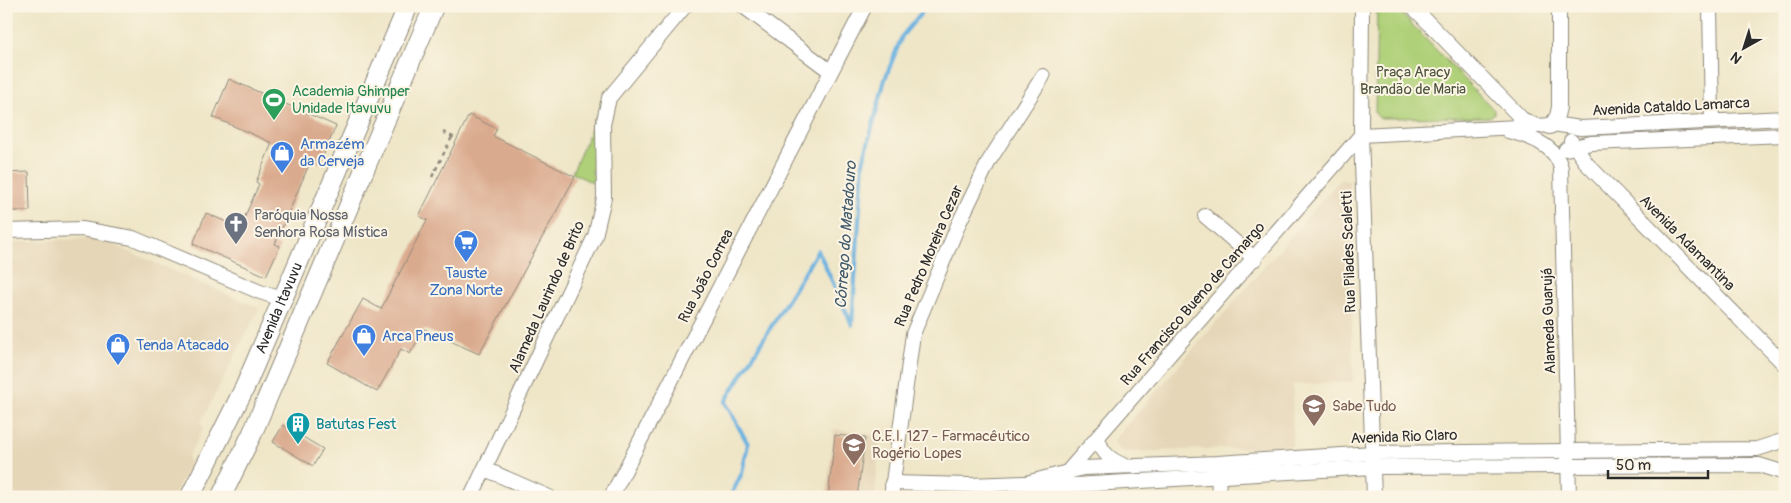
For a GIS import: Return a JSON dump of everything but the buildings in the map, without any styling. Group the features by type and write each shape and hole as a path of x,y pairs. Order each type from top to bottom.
{"main road":[{"name":"Avenida Itavuvu","path":"190,497 245,387 408,6"},
{"name":"Avenida Itavuvu","path":"221,497 252,434 434,6"},
{"path":"282,299 313,288"}],"street":[{"name":"Alameda Laurindo de Brito","path":"471,497 595,236 604,198 603,125 609,98 685,6"},
{"path":"743,6 830,71"},
{"name":"Rua João Correa","path":"611,497 864,6"},
{"name":"Rua Pilades Scaletti","path":"1362,6 1362,177 1374,497"},
{"path":"1412,6 1522,119 1567,129 1564,147"},
{"path":"1560,6 1560,107 1544,138 1564,147 1600,142 1785,136"},
{"path":"1710,6 1712,120"},
{"name":"Rua Pedro Moreira Cezar","path":"891,490 913,334 959,223 989,161 1043,76"},
{"name":"Avenida Cataldo Lamarca","path":"1361,136 1550,126 1581,128 1712,120 1785,118"},
{"name":"Avenida Cataldo Lamarca","path":"1495,129 1564,147"},
{"name":"Rua Francisco Bueno de Camargo","path":"1057,491 1069,470 1361,136"},
{"name":"Avenida Adamantina","path":"1564,147 1586,164 1785,365"},
{"name":"Alameda Guarujá","path":"1564,147 1556,156 1561,168 1569,497"},
{"path":"1328,173 1338,168 1348,167 1354,168 1362,177"},
{"path":"1205,216 1255,259"},
{"path":"6,231 82,229 133,238 252,289 282,299"},
{"path":"1098,437 1101,448 1106,456 1124,466"},
{"name":"Avenida Rio Claro","path":"891,490 1025,483 1069,470 1124,466 1218,463 1373,453 1757,449 1785,440"},
{"path":"1218,463 1219,497"},
{"name":"Avenida Rio Claro","path":"1025,483 1057,491 1373,468 1759,465 1774,468 1785,473"},
{"path":"485,469 549,497"}],"path":[{"path":"443,132 457,139"},
{"path":"432,177 452,136"}],"shaded area":[{"path":"1345,179 1349,181 1353,381 1293,385 1292,446 1123,452 1117,448 1114,440 1340,180"},
{"name":"Tenda Atacado","path":"97,238 259,308 200,424 204,427 187,459 190,462 173,497 6,497 6,243"},
{"name":"C.E.I. 127 - Farmacêutico Rogério Lopes","path":"834,429 880,436 875,497 826,497"}],"green space":[{"name":"Praça Aracy Brandão de Maria","path":"1377,6 1394,6 1494,110 1494,114 1490,117 1379,118 1375,113"},
{"path":"600,114 598,185 572,173 597,115"}],"waterway":[{"name":"Córrego do Matadouro","path":"730,497 742,473 748,444 725,402 818,250 852,325 863,162 885,79 902,36 927,6"}],"place":[{"name":"Academia Ghimper Unidade Itavuvu","path":"274,121"},
{"name":"Armazém da Cerveja","path":"282,174"},
{"name":"Paróquia Nossa Senhora Rosa Mística","path":"236,245"},
{"name":"Tauste Zona Norte","path":"466,263"},
{"name":"Arca Pneus","path":"364,357"},
{"name":"Tenda Atacado","path":"118,366"},
{"name":"Sabe Tudo","path":"1314,427"},
{"name":"Batutas Fest","path":"298,445"},
{"name":"C.E.I. 127 - Farmacêutico Rogério Lopes","path":"854,466"}]}
